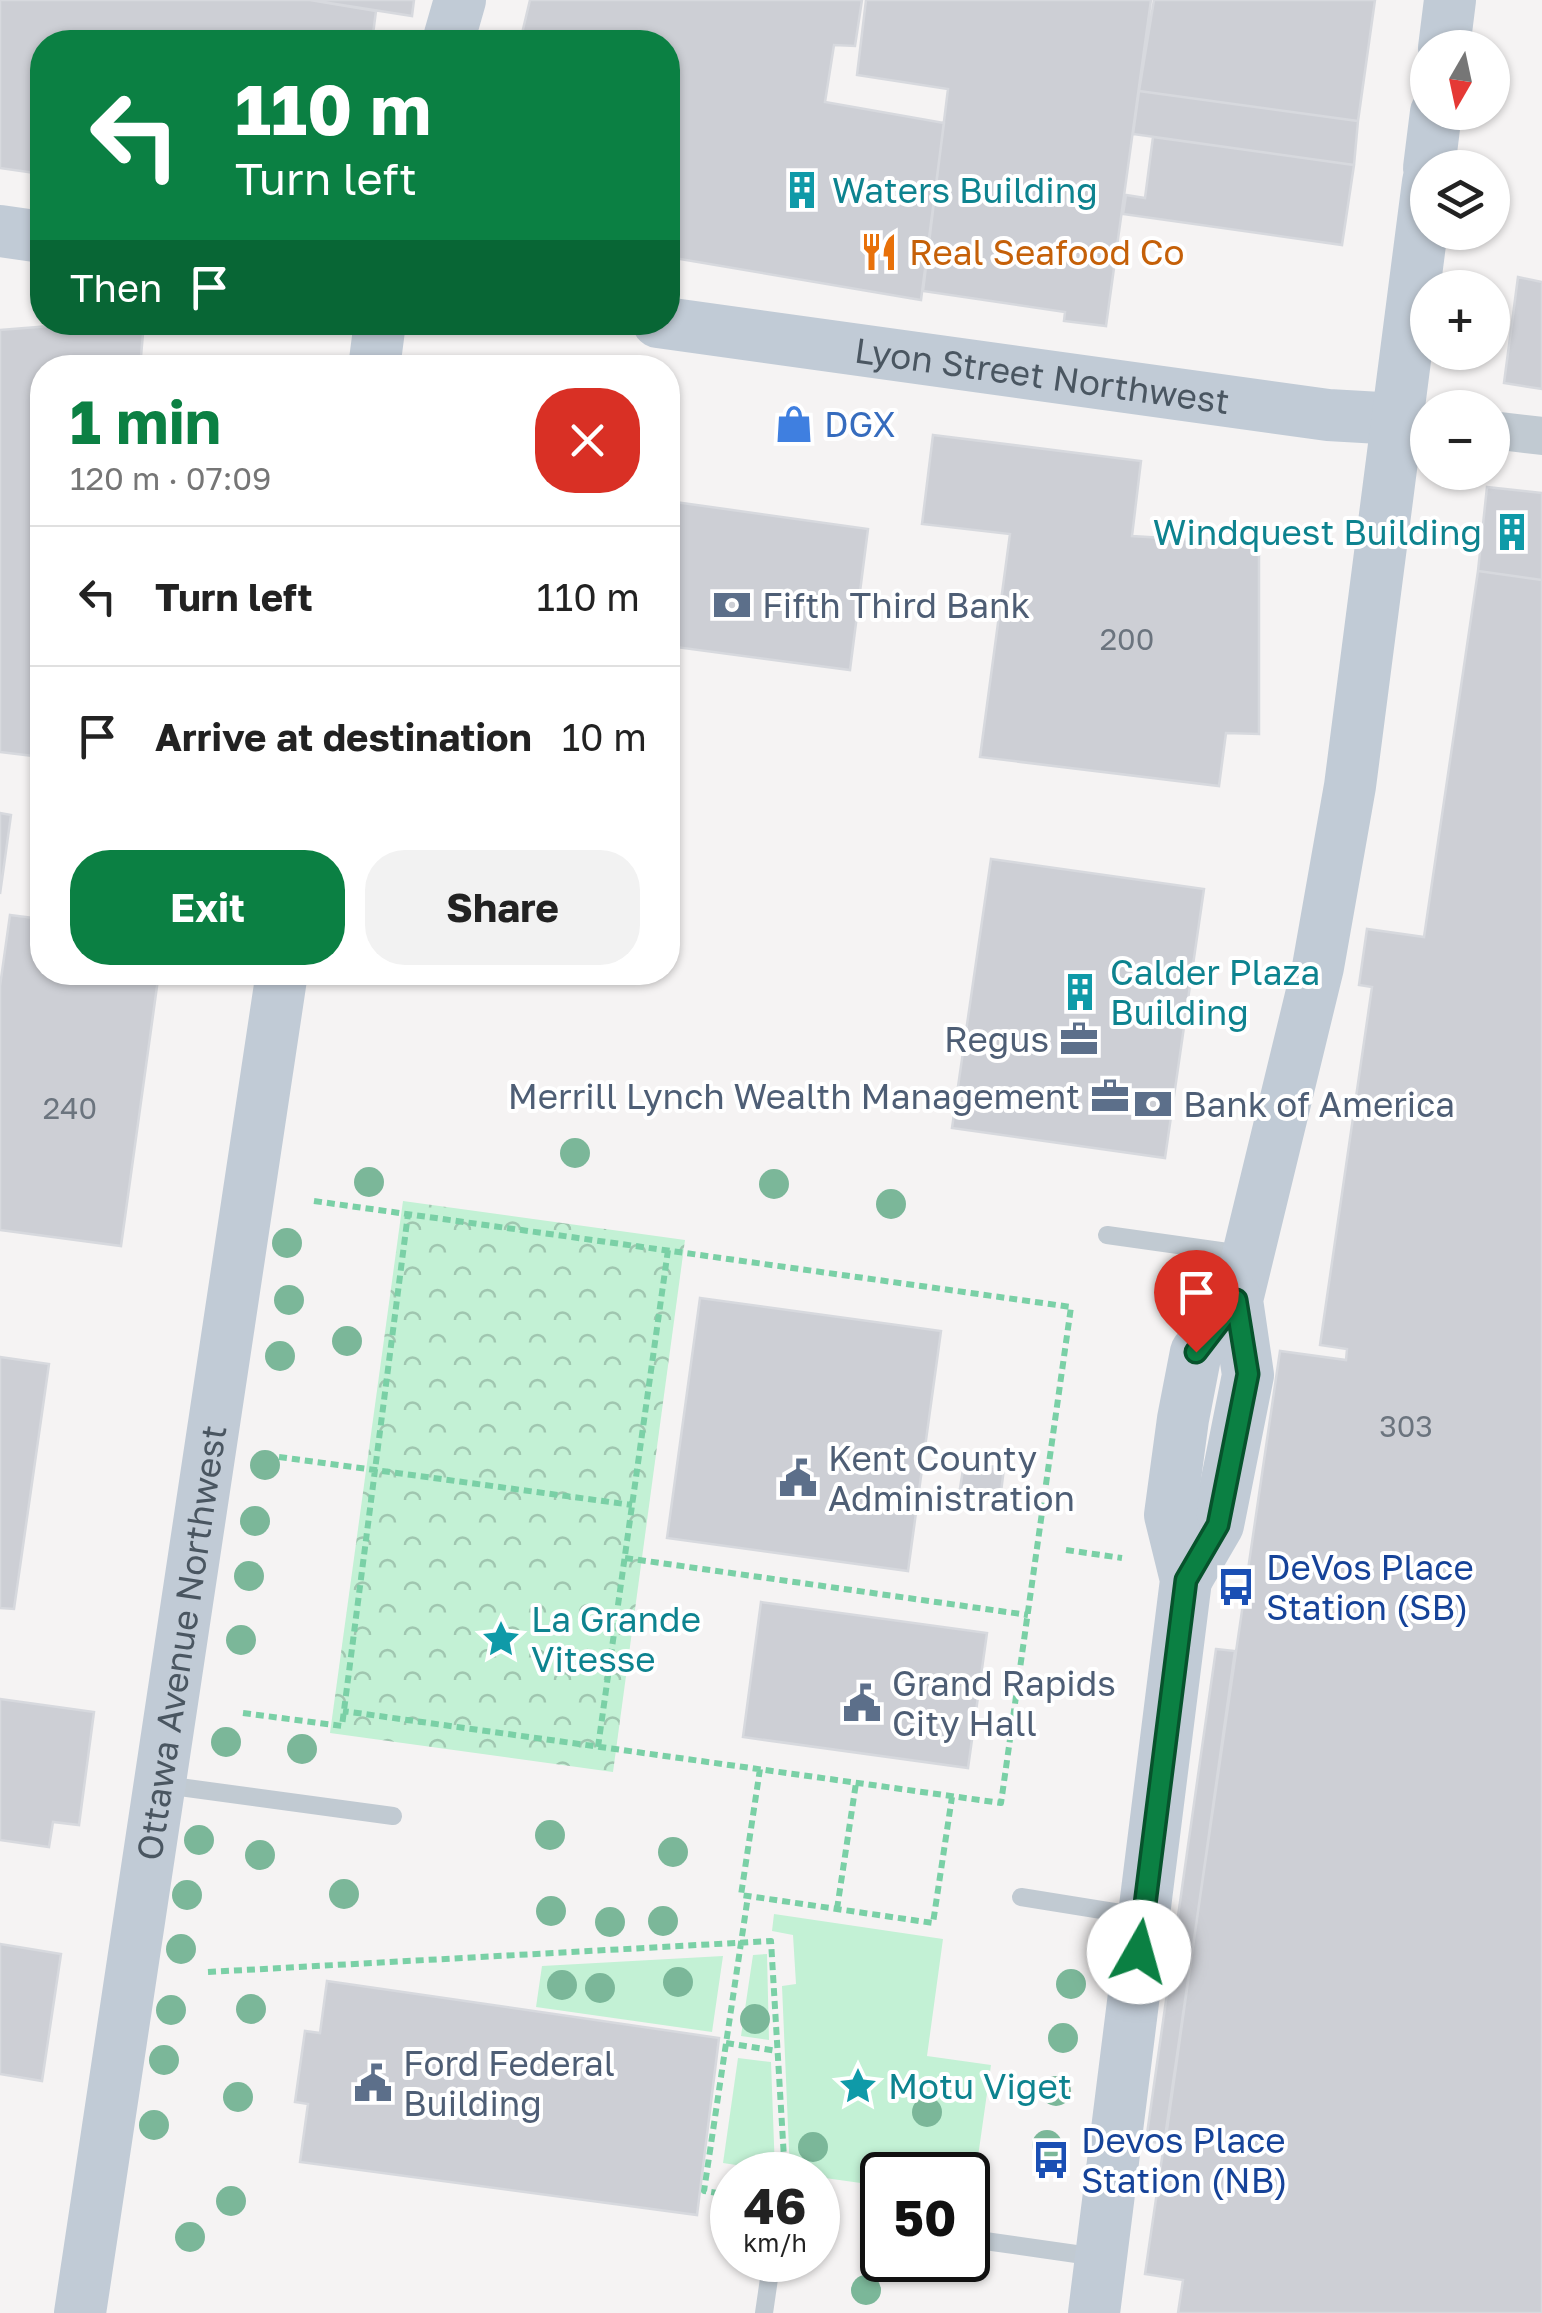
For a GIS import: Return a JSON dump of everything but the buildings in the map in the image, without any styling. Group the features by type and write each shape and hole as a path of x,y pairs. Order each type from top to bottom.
{"main road":[{"path":"451,30 460,0"},
{"path":"1446,30 1450,0"},
{"path":"0,231 30,235"},
{"path":"1415,390 1424,250"},
{"name":"Lyon Street Northwest","path":"680,325 1328,415 1410,421"},
{"path":"1094,2313 1186,1580 1218,1525 1248,1374 1242,1278 1318,966 1410,438"},
{"name":"Ottawa Avenue Northwest","path":"80,2313 280,985"}],"street":[{"path":"1510,432 1542,436"}],"lane":[{"path":"1106,1235 1242,1278"},
{"path":"160,1785 393,1816"},
{"path":"1021,1898 1144,1917"},
{"path":"990,2242 1101,2258"},
{"path":"764,2313 769,2282"}],"path":[{"path":"314,1201 1070,1307 1001,1803 344,1711"},
{"path":"244,1713 342,1726 408,1214"},
{"path":"598,1747 668,1250"},
{"path":"279,1457 632,1505"},
{"path":"1066,1550 1122,1558"},
{"path":"625,1558 1028,1615"},
{"path":"760,1769 741,1895 933,1923 952,1796"},
{"path":"837,1908 856,1783"},
{"path":"710,2191 704,2190 748,1896"},
{"path":"208,1972 771,1941 784,2152"},
{"path":"726,2043 778,2051"}],"green space":[{"path":"403,1201 685,1240 613,1772 330,1733"},
{"path":"774,1914 943,1939 927,2056 991,2065 979,2152 860,2152 860,2183 840,2180 840,2152 789,2152 782,1986 796,1984 793,1935 772,1931"},
{"path":"767,1954 769,2040 741,2036 753,1955"},
{"path":"723,1956 712,2032 536,2007 542,1966"},
{"path":"738,2058 771,2062 774,2152 725,2152"}],"place":[{"name":"Waters Building","path":"802,190"},
{"name":"Real Seafood Co","path":"879,252"},
{"name":"DGX","path":"794,424"},
{"name":"Windquest Building","path":"1512,532"},
{"name":"Fifth Third Bank","path":"732,605"},
{"name":"Calder Plaza Building","path":"1080,992"},
{"name":"Regus","path":"1079,1039"},
{"name":"Merrill Lynch Wealth Management","path":"1110,1096"},
{"name":"Bank of America","path":"1153,1104"},
{"name":"Kent County Administration","path":"798,1478"},
{"name":"DeVos Place Station (SB)","path":"1236,1587"},
{"name":"La Grande Vitesse","path":"501,1639"},
{"name":"Grand Rapids City Hall","path":"862,1703"},
{"name":"Ford Federal Building","path":"373,2083"},
{"name":"Motu Viget","path":"858,2086"},
{"name":"Devos Place Station (NB)","path":"1051,2160"}],"route":[{"path":"1139,1952 1186,1580 1218,1525 1248,1374 1236,1300 1196,1352"}]}
